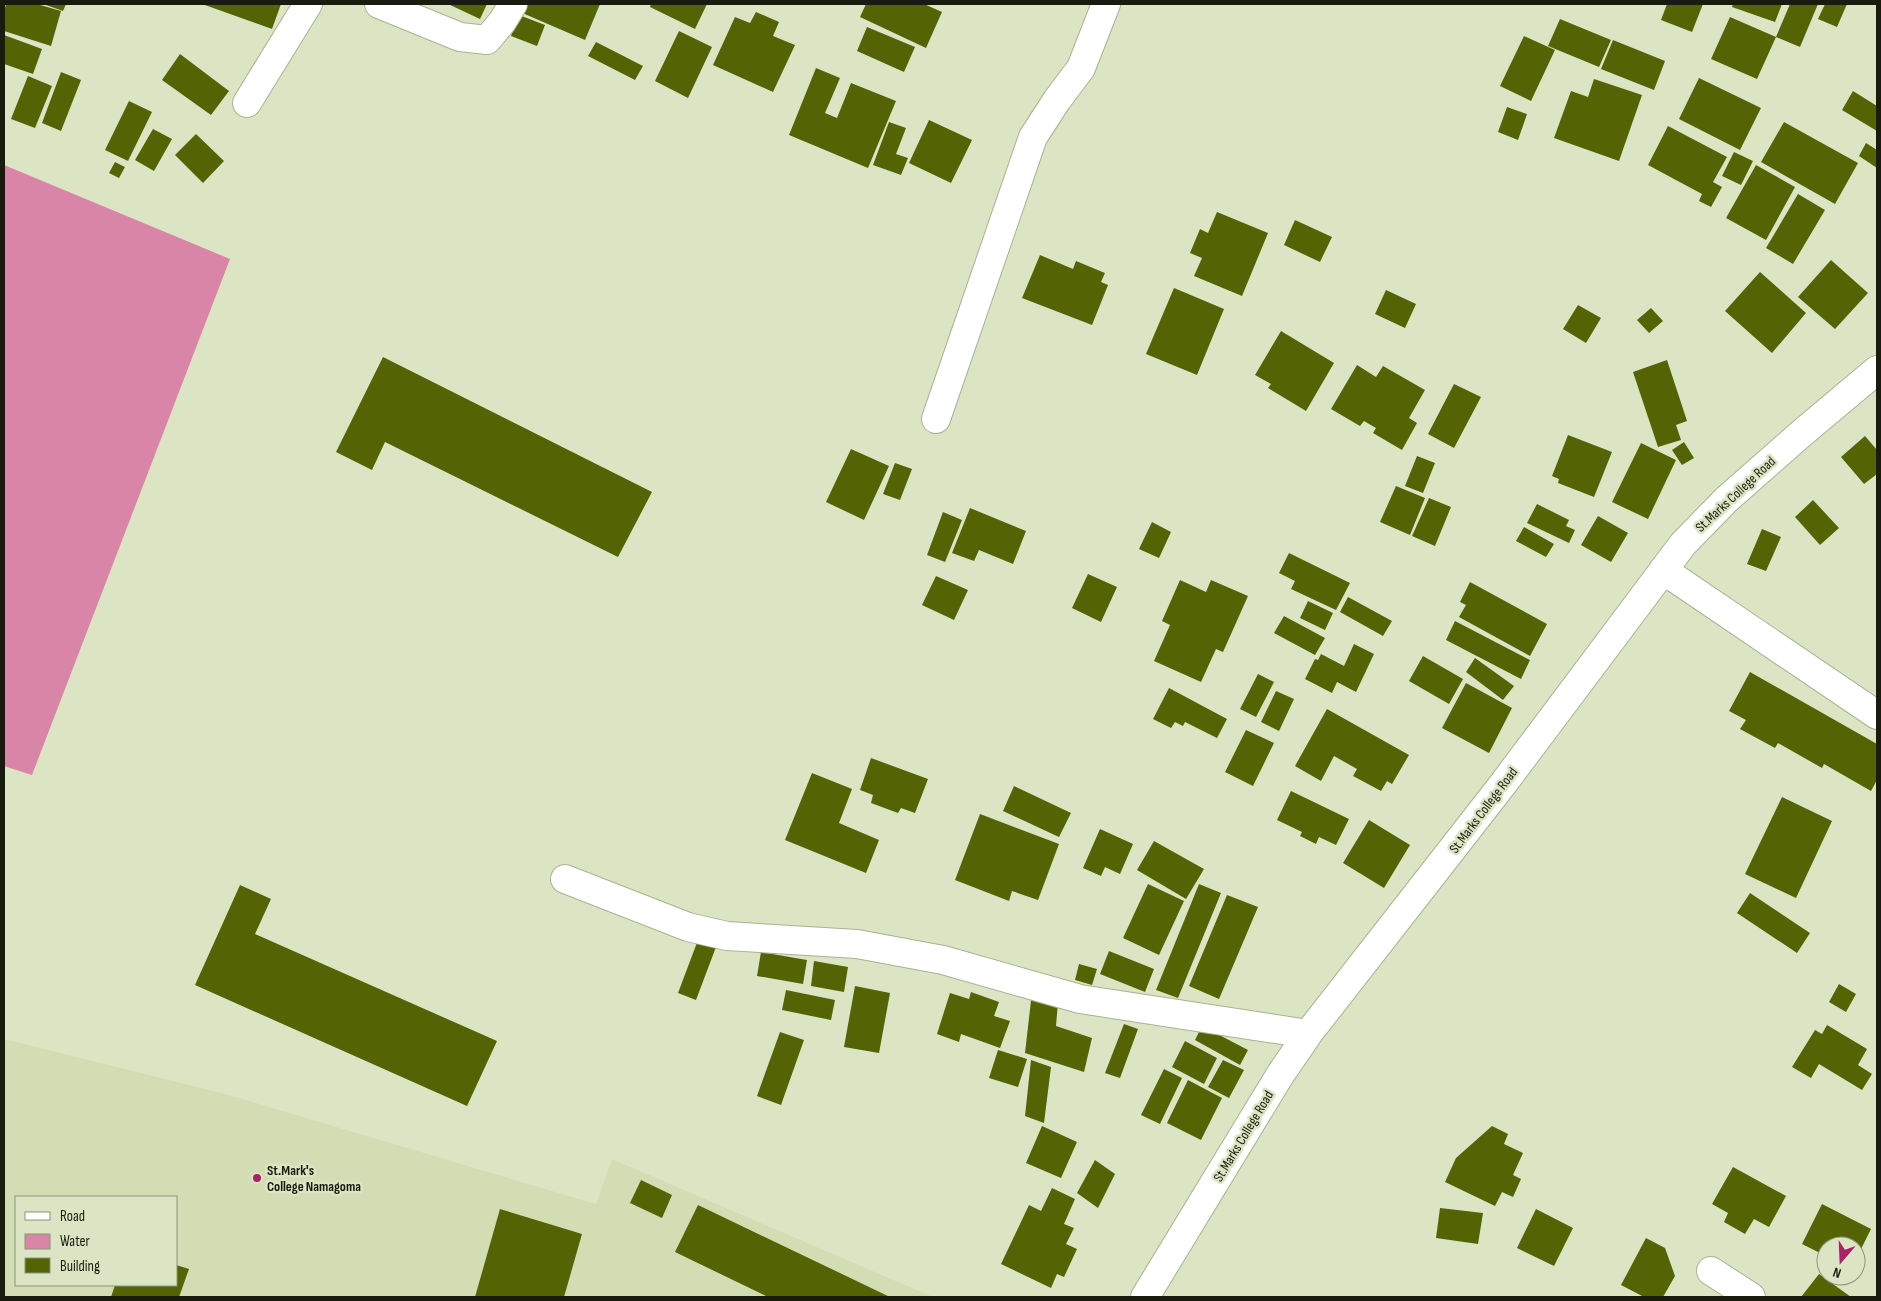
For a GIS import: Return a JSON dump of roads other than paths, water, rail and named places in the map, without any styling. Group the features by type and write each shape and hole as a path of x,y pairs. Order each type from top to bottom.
{"street":[{"path":"247,103 308,4"},
{"path":"379,4 460,37 487,40 502,22 513,4"},
{"path":"936,419 1033,137 1081,68 1106,4"},
{"name":"St.Marks College Road","path":"1145,1297 1280,1075 1308,1034 1491,799 1683,544 1727,499 1877,370"},
{"path":"1663,570 1877,715"},
{"path":"565,879 688,927 727,936 857,944 943,960 1080,999 1308,1034"},
{"path":"1711,1271 1751,1297"}],"water":[{"path":"4,165 230,259 32,775 4,766"}],"place":[{"name":"St.Mark's College Namagoma","path":"257,1178"}]}
